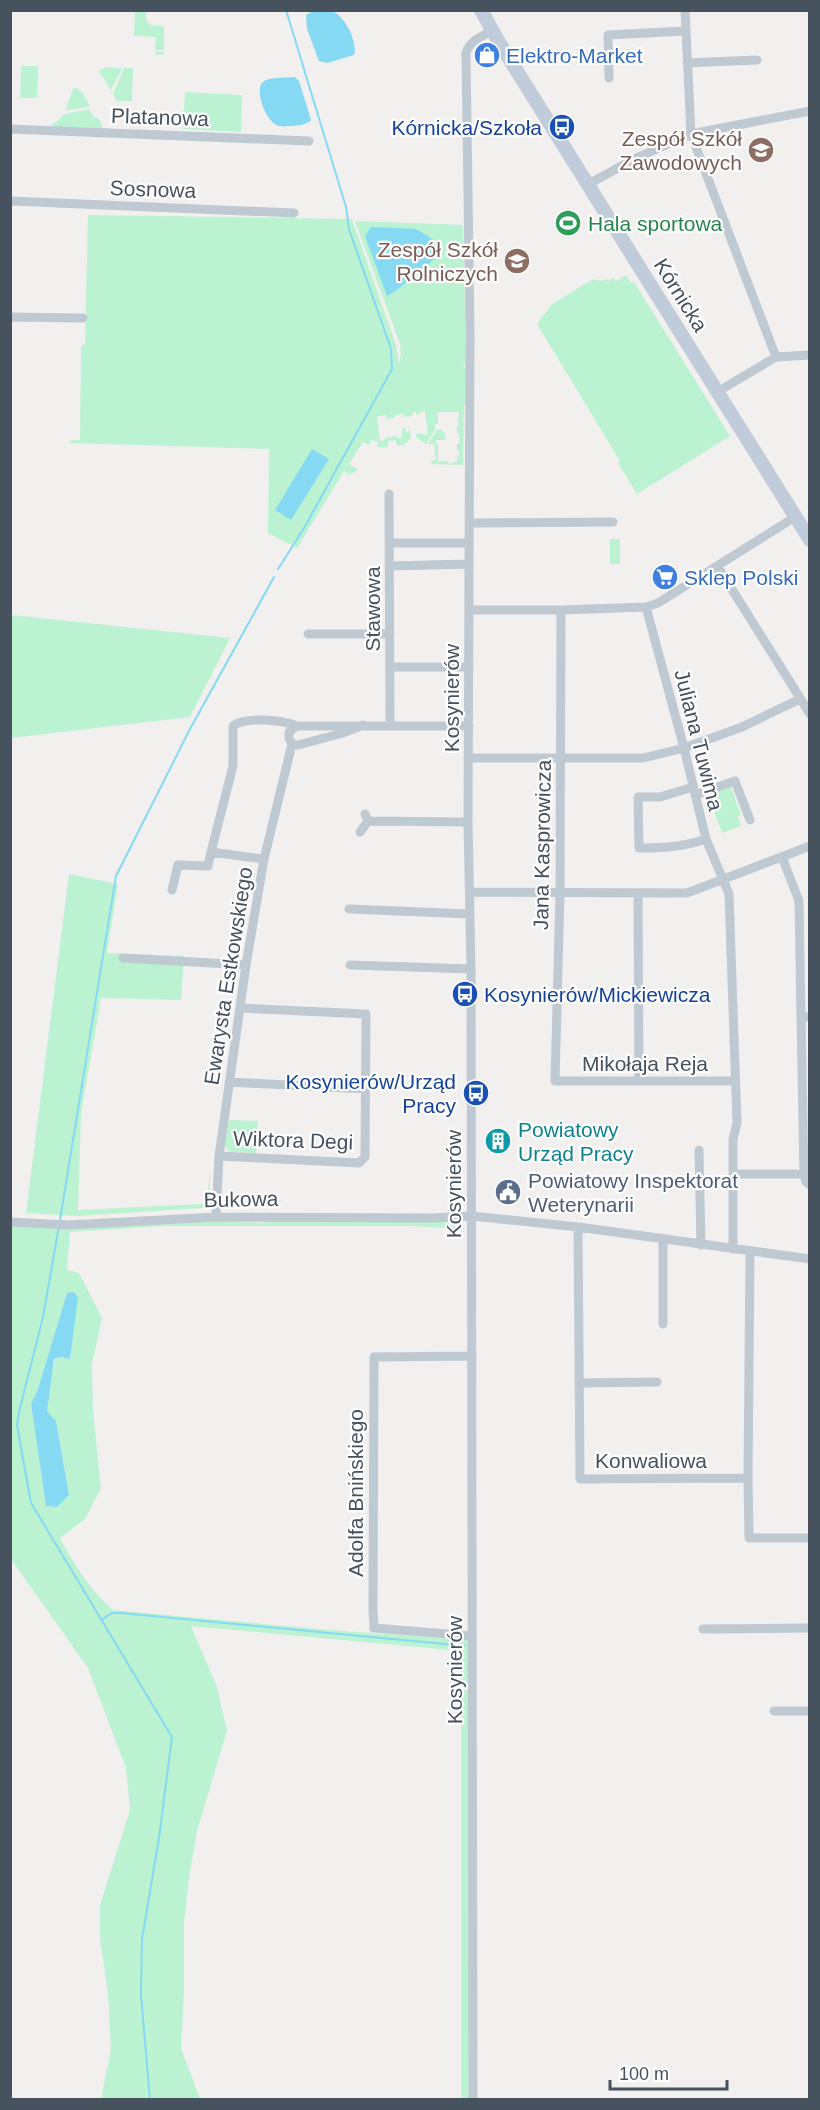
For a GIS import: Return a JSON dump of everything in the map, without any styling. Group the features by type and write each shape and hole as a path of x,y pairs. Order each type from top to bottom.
{"street":[{"name":"Kórnicka","path":"481,10 810,540"},
{"path":"684,10 691,135 776,357"},
{"name":"Kosynierów","path":"473,2100 471,969 468,822 470,334 466,53 473,41 492,31"},
{"path":"609,78 608,35 685,31"},
{"path":"687,63 757,60"},
{"path":"588,184 634,159 691,135 810,111"},
{"name":"Platanowa","path":"10,129 309,141"},
{"name":"Sosnowa","path":"10,201 294,213"},
{"path":"10,317 83,318"},
{"path":"717,392 776,357 810,355"},
{"name":"Stawowa","path":"389,494 390,725"},
{"path":"469,610 646,607 658,603 718,567 795,517"},
{"path":"469,523 613,522"},
{"path":"389,543 469,543"},
{"path":"390,566 469,564"},
{"path":"718,567 810,714"},
{"name":"Juliana Tuwima","path":"646,607 706,839 729,894 737,1124 733,1139 733,1249"},
{"name":"Jana Kasprowicza","path":"555,1081 562,758 561,610"},
{"path":"308,634 390,634"},
{"path":"390,667 470,667"},
{"path":"470,759 643,758 684,748 742,727 800,699"},
{"path":"172,891 178,865 208,866 233,766 233,726 240,721 285,721 297,726 363,724 469,726"},
{"path":"292,744 298,745 343,733 363,724"},
{"name":"Ewarysta Estkowskiego","path":"216,1217 219,1156 246,965 264,859 292,744 289,732 297,726"},
{"path":"706,839 687,846 639,848 638,797 694,791 735,781 750,820"},
{"path":"360,832 367,818 468,822"},
{"path":"470,892 687,893 810,846"},
{"path":"210,852 264,859"},
{"path":"782,857 799,901 805,1017 804,1174 806,1182 810,1185"},
{"path":"638,893 639,1081"},
{"path":"348,909 470,914"},
{"path":"123,958 246,965"},
{"path":"350,965 471,969"},
{"name":"Wiktora Degi","path":"219,1156 359,1163 365,1157 366,1014 240,1008"},
{"name":"Mikołaja Reja","path":"555,1081 735,1081"},
{"path":"230,1082 366,1089"},
{"path":"699,1150 701,1245"},
{"path":"734,1174 804,1174"},
{"name":"Bukowa","path":"10,1222 68,1225 216,1217 431,1218 471,1216 578,1227 810,1259"},
{"name":"Konwaliowa","path":"578,1227 580,1479 748,1478"},
{"path":"663,1239 663,1324"},
{"path":"750,1251 749,1538 810,1538"},
{"name":"Adolfa Bnińskiego","path":"472,1356 374,1358 373,1611 374,1628 472,1636"},
{"path":"579,1383 657,1382"},
{"path":"703,1629 810,1628"},
{"path":"774,1711 810,1711"}],"green space":[{"path":"135,11 146,11 146,20 150,25 164,26 164,50 158,50 158,52 164,52 164,55 155,54 157,51 155,49 156,37 134,36"},
{"path":"21,66 38,66 37,98 20,98"},
{"path":"105,67 122,68 111,90 99,71"},
{"path":"124,68 133,68 132,101 117,101 113,94"},
{"path":"74,87 82,92 90,106 65,110"},
{"path":"185,92 242,95 241,132 183,129"},
{"path":"89,109 94,117 98,118 102,128 49,125 65,114"},
{"path":"88,215 352,219 396,345 399,364 400,344 355,221 463,225 466,364 463,365 466,370 466,404 464,405 463,465 432,464 430,461 436,460 434,444 428,444 437,430 442,429 445,433 445,440 436,440 438,461 448,461 449,464 457,461 459,412 438,412 438,424 435,424 435,430 426,444 416,437 416,434 428,435 425,411 416,415 416,412 412,413 412,416 395,415 395,418 387,419 386,415 377,416 380,441 397,436 402,438 402,429 405,428 406,432 410,431 411,438 404,445 397,446 396,440 388,441 388,447 377,447 378,442 371,440 369,445 363,442 349,464 358,470 350,475 344,471 297,548 268,533 269,449 68,443 72,440 80,440 81,347 85,344"},
{"path":"626,275 631,283 634,282 730,436 637,494 618,463 620,461 537,324 552,304 593,279 608,281 613,278 616,281"},
{"path":"610,539 620,539 620,564 610,564"},
{"path":"11,615 230,638 190,717 11,738"},
{"path":"731,787 741,815 738,816 741,826 722,833 708,795"},
{"path":"69,874 118,884 107,953 184,956 181,1000 101,998 81,1114 78,1210 203,1204 208,1194 210,1166 209,1195 203,1208 78,1216 26,1213"},
{"path":"229,1120 258,1121 256,1153 227,1150 225,1144"},
{"path":"228,1220 229,1222 265,1223 265,1220 458,1221 464,1229 411,1226 164,1226 70,1232 67,1270 79,1273 102,1318 92,1364 93,1411 101,1488 85,1519 60,1538 83,1577 113,1610 469,1640 470,2099 461,2099 461,1651 191,1626 217,1687 227,1731 197,1831 184,1922 181,2048 200,2099 101,2099 111,2049 108,1993 100,1938 100,1905 130,1810 126,1768 88,1668 11,1559 10,1226","holes":["67,1293 75,1313 70,1359 60,1357 55,1359 48,1393 47,1412 56,1421 69,1495 57,1507 46,1506 31,1404 38,1389"]}],"water":[{"path":"315,10 332,11 343,20 353,38 354,55 327,63 319,61 307,29 306,15"},
{"path":"295,77 299,81 311,120 300,125 279,126 269,118 265,111 260,89 266,80"},
{"path":"371,227 416,229 439,243 438,256 387,296 365,236"},
{"path":"312,449 329,459 291,520 275,510"},
{"path":"74,1292 78,1297 70,1359 60,1357 54,1359 47,1411 56,1421 69,1495 57,1507 46,1506 31,1404 38,1389 67,1293"}],"waterway":[{"path":"278,569 304,528 392,369 391,349 349,229 346,207 286,10"},
{"path":"60,1220 116,876 190,729 274,577"},
{"path":"59,1226 43,1317 17,1425 31,1503 172,1737 159,1838 142,1939 141,1995 150,2100"},
{"path":"101,1620 112,1613 121,1613 465,1646"}],"place":[{"name":"Elektro-Market","path":"487,55"},
{"name":"Kórnicka/Szkoła","path":"562,127"},
{"name":"Zespół Szkół Zawodowych","path":"761,150"},
{"name":"Hala sportowa","path":"568,223"},
{"name":"Zespół Szkół Rolniczych","path":"517,261"},
{"name":"Sklep Polski","path":"665,577"},
{"name":"Kosynierów/Mickiewicza","path":"465,994"},
{"name":"Kosynierów/Urząd Pracy","path":"476,1093"},
{"name":"Powiatowy Urząd Pracy","path":"498,1141"},
{"name":"Powiatowy Inspektorat Weterynarii","path":"508,1192"}]}
